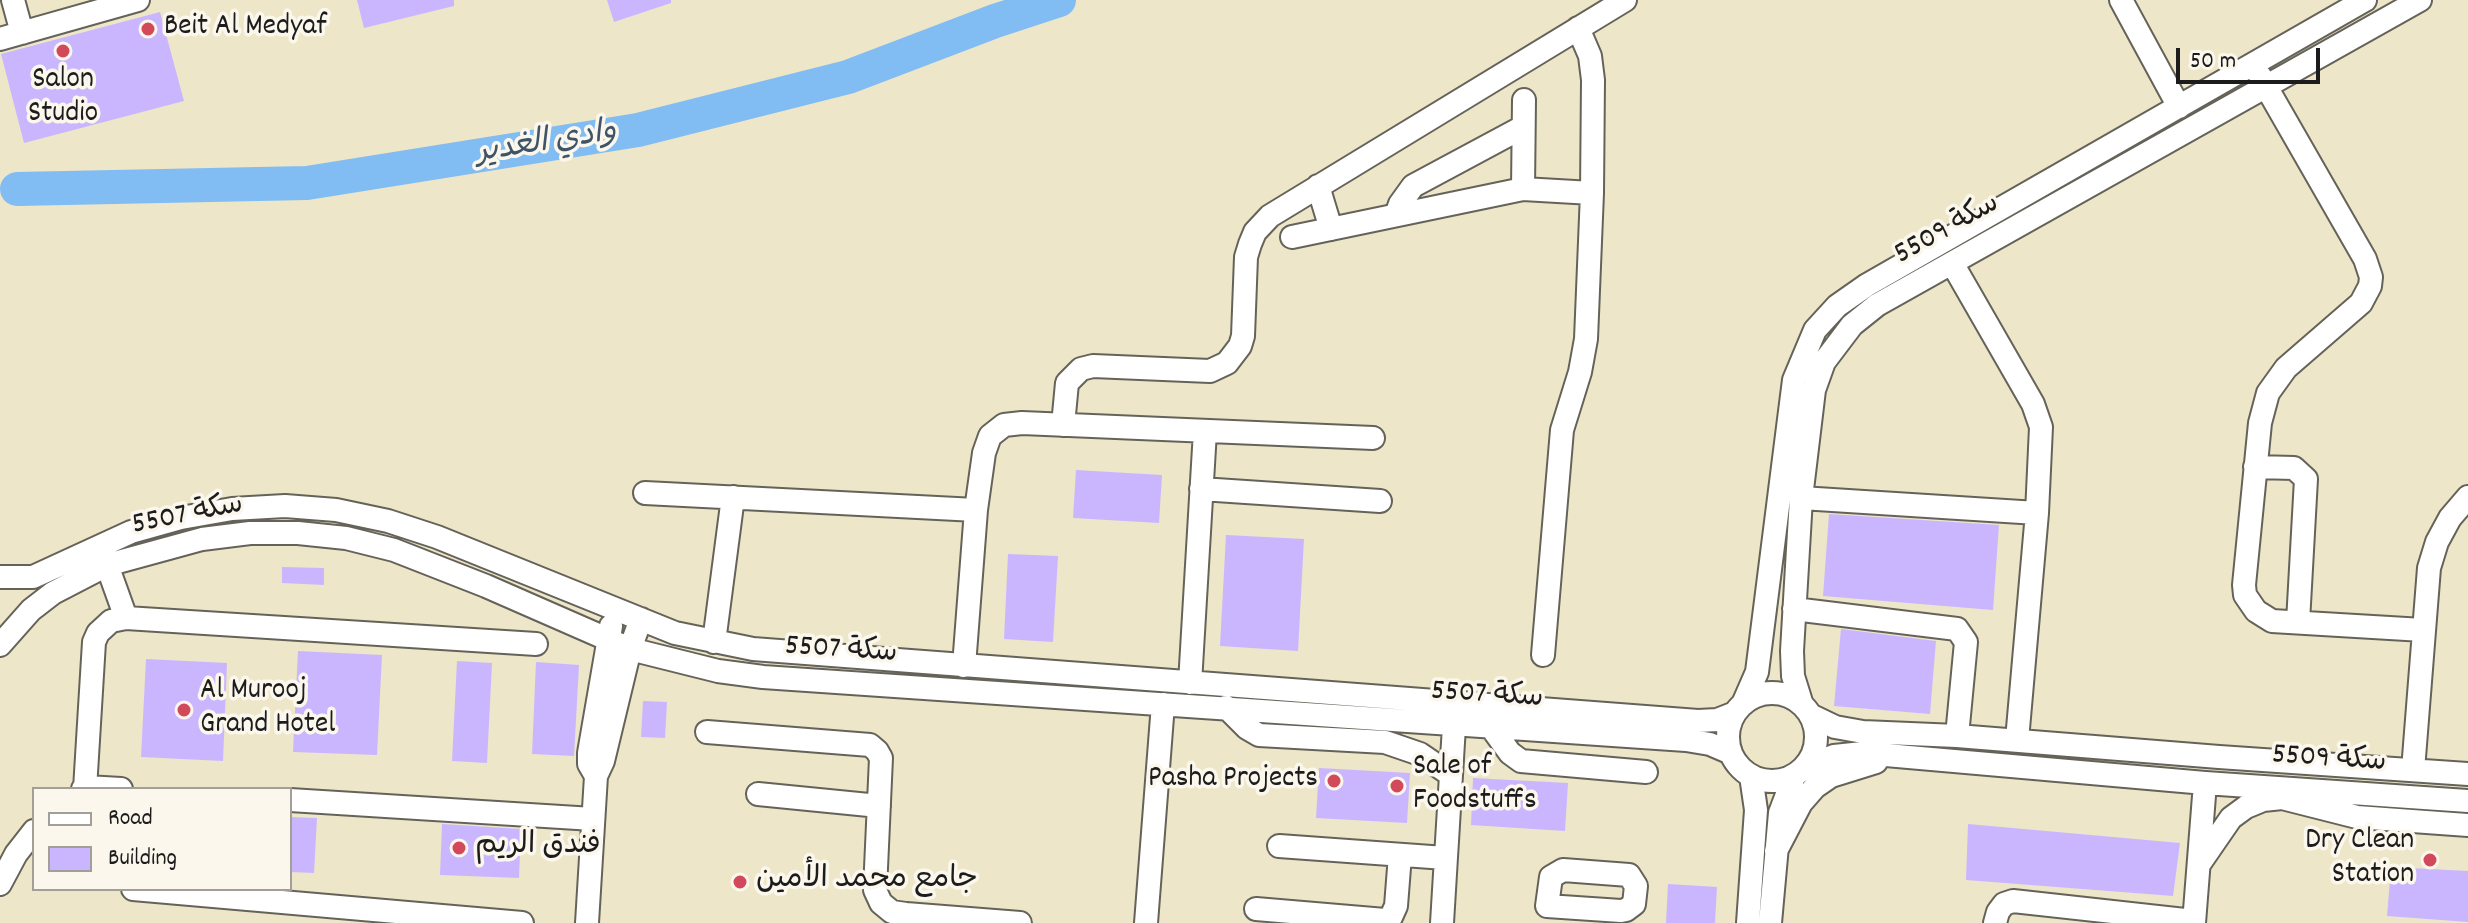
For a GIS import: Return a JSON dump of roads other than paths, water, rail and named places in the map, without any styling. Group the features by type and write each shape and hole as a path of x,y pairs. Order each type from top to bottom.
{"street":[{"path":"13,0 22,33"},
{"path":"0,39 138,0"},
{"path":"1063,425 1067,383 1081,369 1093,366 1210,371 1227,363 1240,346 1243,336 1246,257 1255,232 1270,216 1625,0"},
{"path":"2121,0 2179,107"},
{"name":"سكة 5509","path":"1739,708 1757,672 1794,380 1815,330 1837,306 1867,285 2365,0"},
{"name":"سكة 5509","path":"2420,0 1877,305 1852,325 1824,362 1814,390 1801,498 1791,663 1806,710 1822,722 1849,731 2017,740 2468,774"},
{"path":"1543,655 1562,430 1580,372 1586,339 1592,193 1592,68 1578,28"},
{"path":"2254,65 2365,259 2371,277 2361,303 2297,357 2276,380 2262,408 2245,595 2249,604 2272,621 2423,630"},
{"path":"1523,189 1524,100"},
{"path":"1396,215 1413,186 1523,127"},
{"path":"1318,186 1331,229"},
{"path":"1292,237 1523,189 1592,193"},
{"path":"1952,263 2038,416 2042,440 2017,740"},
{"path":"964,666 976,510 986,444 997,430 1013,423 1373,438"},
{"path":"1190,683 1205,431"},
{"path":"2255,467 2294,468 2306,479 2298,622"},
{"path":"1201,489 1380,501"},
{"path":"645,493 976,510"},
{"path":"714,642 733,497"},
{"path":"2413,770 2429,568 2437,542 2450,518 2468,497"},
{"path":"1801,498 2037,513"},
{"name":"سكة 5507","path":"0,577 33,577 131,532 181,518 232,509 285,506 336,510 388,521 437,537 675,633 753,649 1698,721 1717,720 1739,708"},
{"name":"سكة 5507","path":"0,645 23,618 53,593 107,565 202,539 250,533 298,533 346,538 394,550 630,649 703,668 763,677 1686,740 1710,744 1731,753"},
{"path":"107,565 126,618"},
{"path":"1794,609 1957,629 1966,642 1957,736"},
{"path":"596,776 589,764 589,753 606,639 616,610"},
{"path":"85,787 94,642 105,625 126,618 536,644"},
{"path":"587,923 596,776 603,761 630,649 641,619"},
{"path":"1770,923 1783,800 1813,755 1815,727 1806,710 1791,698 1766,694 1739,708 1729,726 1728,740 1739,766 1751,776 1765,781 1780,781 1800,771"},
{"path":"1146,923 1163,704"},
{"path":"1226,707 1247,728 1259,735 1385,742 1420,754 1451,775"},
{"path":"1442,923 1454,726"},
{"path":"1491,727 1510,753 1521,761 1646,772"},
{"path":"707,732 870,745 881,758 875,890 881,903 892,912 1020,923"},
{"name":"سكة 5509","path":"1800,771 1819,760 1848,753 1902,755 2205,783 2301,796 2468,801"},
{"path":"1776,851 1801,803 1815,787 1850,768 1902,755"},
{"path":"1748,923 1756,810 1751,776"},
{"path":"1995,923 2004,904 2013,901 2194,922 2205,783"},
{"path":"758,794 879,806"},
{"path":"2200,863 2231,818 2263,800 2301,796 2322,810 2357,817 2468,825"},
{"path":"292,800 593,819"},
{"path":"0,884 16,854 32,834"},
{"path":"1279,846 1445,858"},
{"path":"1256,909 1385,920 1391,917 1396,906 1400,855"},
{"path":"156,891 522,923"}],"waterway":[{"name":"وادي الغدير","path":"17,189 307,183 638,130 848,77 1059,0"}],"place":[{"name":"Beit Al Medyaf","path":"148,29"},
{"name":"Salon Studio","path":"63,51"},
{"name":"Al Murooj Grand Hotel","path":"184,710"},
{"name":"Pasha Projects","path":"1334,781"},
{"name":"Sale of Foodstuffs","path":"1397,786"},
{"name":"فندق الريم","path":"459,848"},
{"name":"Dry Clean Station","path":"2430,860"},
{"name":"جامع محمد الأمين","path":"740,882"}]}
